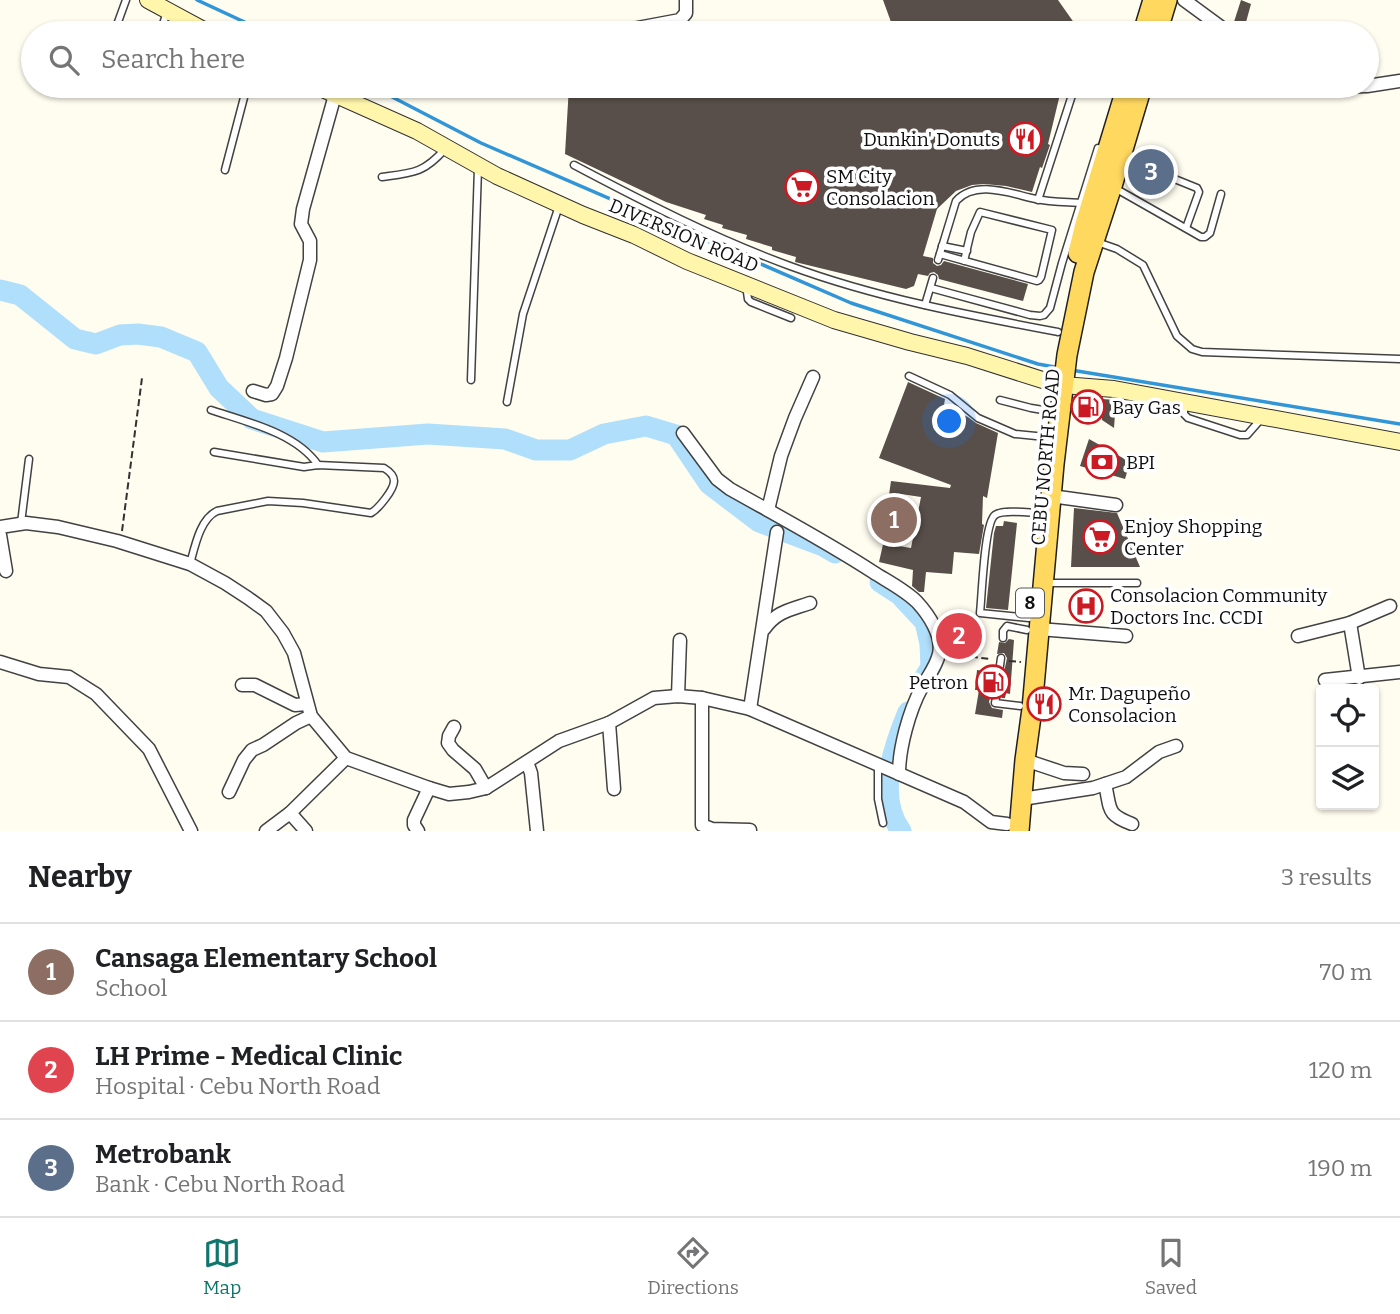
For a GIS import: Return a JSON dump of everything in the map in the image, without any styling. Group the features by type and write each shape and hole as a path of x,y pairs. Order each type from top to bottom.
{"main road":[{"path":"1147,21 1153,0"},
{"path":"1161,21 1167,0"},
{"name":"CEBU NORTH ROAD","path":"1061,354 1058,332 1085,224 1122,98"},
{"name":"CEBU NORTH ROAD","path":"1010,829 1024,663 1044,583 1061,354 1120,157 1124,98"},
{"name":"CEBU NORTH ROAD","path":"1010,829 1022,799 1032,709 1032,626 1040,513 1049,411 1058,380"}],"street":[{"path":"148,0 186,21"},
{"path":"675,21 680,20 686,13 686,0"},
{"path":"1184,0 1213,21"},
{"path":"1379,84 1400,81"},
{"path":"253,391 272,394 286,358 310,260 310,241 301,224 303,209 334,98"},
{"name":"DIVERSION ROAD","path":"342,98 418,131 478,166 560,204 687,261 834,320 1058,380 1263,415 1400,442"},
{"path":"768,510 781,456 813,377"},
{"path":"683,433 717,480 847,555 914,600 925,612 937,634 939,653 936,664 917,698 899,760 889,770"},
{"path":"1051,496 1116,505"},
{"path":"0,527 21,523 58,527 120,542 190,564 248,598 266,611 283,633 294,653 309,710 346,758 449,794 486,788 559,741 609,723 654,698 678,696 702,698 750,709 964,802 991,822 1010,829"},
{"path":"750,709 777,532"},
{"path":"0,535 6,570"},
{"path":"763,629 778,614 810,603"},
{"path":"1298,636 1350,623 1390,606"},
{"path":"1350,623 1359,678"},
{"path":"1032,626 1126,636"},
{"path":"678,696 680,640"},
{"path":"0,662 39,674 69,677 96,694 149,749 191,831"},
{"path":"1325,680 1400,672"},
{"path":"242,685 255,685 309,710"},
{"path":"702,698 702,825 707,828 750,830"},
{"path":"229,792 252,750 263,746 296,723 309,710"},
{"path":"609,723 614,789"},
{"path":"454,727 448,743 475,769 486,788"},
{"path":"1022,799 1093,788 1126,777 1160,752 1176,746"},
{"path":"267,831 290,813 346,758"},
{"path":"1025,760 1064,773 1083,774"},
{"path":"527,762 531,773 537,831"},
{"path":"1105,784 1112,813 1132,824"},
{"path":"418,831 414,820 429,788"},
{"path":"290,813 306,831"}],"lane":[{"path":"118,21 126,0"},
{"path":"164,21 167,11"},
{"path":"225,170 244,98"},
{"path":"1038,200 1071,98"},
{"path":"931,288 1030,315 1044,315 1050,308 1101,140"},
{"path":"382,177 415,172 435,160 446,148"},
{"path":"1120,157 1197,188 1199,192 1186,228"},
{"path":"471,380 478,166"},
{"path":"574,166 636,198 789,266 887,296 1058,332"},
{"path":"1112,186 1201,237 1210,233 1221,194"},
{"path":"964,261 980,212 1051,229 1052,232 1040,280 1037,281 1022,280 964,261 939,257 956,201 961,195 981,189 1008,192 1038,200 1080,203"},
{"path":"507,402 523,314 560,204"},
{"path":"1094,241 1117,249 1143,265 1177,336 1192,349 1202,352 1400,359"},
{"path":"942,246 967,251"},
{"path":"925,305 933,278"},
{"path":"745,283 751,302 791,318"},
{"path":"909,376 950,395 978,418 1015,434 1046,438"},
{"path":"1000,400 1049,411"},
{"path":"1185,403 1184,414 1188,418 1240,435 1247,435 1263,415"},
{"path":"211,410 266,427 310,454 318,465"},
{"path":"190,564 205,521 210,514 217,511 268,501 371,513 377,510 392,489 394,481 392,474 384,468 318,465 304,467 214,452"},
{"path":"21,523 29,459"},
{"path":"1032,626 980,613 990,522 998,513 1040,513"},
{"path":"1044,583 1137,583"},
{"path":"1003,638 1003,631 1007,626 1032,626"},
{"path":"999,673 1001,659"},
{"path":"997,692 995,703 1020,706"},
{"path":"883,823 878,799 889,770"}],"path":[{"path":"120,542 142,378"},
{"path":"939,653 1024,663"}],"building":[{"path":"883,0 1058,0 1073,21 891,21"},
{"path":"1241,0 1251,4 1246,21 1234,21"},
{"name":"SM City Consolacion","path":"568,98 1059,98 1048,144 1050,145 1032,192 984,184 956,191 937,209 923,256 933,258 933,263 937,266 944,261 1028,284 1023,301 939,279 934,272 928,276 918,274 914,286 906,289 795,262 796,257 746,239 747,235 722,228 723,225 704,219 706,215 666,202 565,154"},
{"path":"908,382 945,399 944,405 998,433 987,498 983,496 984,525 979,554 954,552 952,574 926,572 924,592 919,592 912,586 913,570 879,562 884,540 893,542 893,545 911,548 921,497 901,494 896,518 886,516 891,481 950,488 951,485 879,458"},
{"path":"1102,399 1116,400 1114,428 1102,420 1102,414 1082,413 1083,401 1102,402"},
{"path":"1089,439 1130,462 1125,479 1080,466"},
{"name":"Enjoy Shopping Center","path":"1074,508 1117,513 1140,567 1071,567"},
{"path":"1004,521 1017,523 1008,610 986,608 994,533 996,526 1003,526"},
{"path":"945,619 974,619 974,656 948,653"},
{"path":"1009,639 1014,640 1010,694 1006,693 1005,698 1002,698 1002,689 994,687 989,702 992,708 1003,710 1002,718 975,714 979,690 975,690 977,670 993,672 998,678 1003,677 1007,658 1004,653 997,654 999,642 1005,643"}],"waterway":[{"path":"197,0 242,21"},
{"path":"394,98 481,143 851,303 1038,364 1060,368"},
{"path":"0,290 20,295 75,339 96,344 120,335 138,334 161,337 197,352 219,388 252,419 323,442 428,434 505,439 536,450 570,450 604,434 646,426 676,435 709,484 759,522 835,553"},
{"path":"1071,370 1400,424"},
{"path":"880,582 900,595 925,622 931,667 921,683"},
{"path":"901,831 889,803 888,788 897,741 908,712"}],"place":[{"name":"Dunkin' Donuts","path":"1025,139"},
{"name":"Metrobank","path":"1151,172"},
{"name":"SM City Consolacion","path":"802,187"},
{"name":"Bay Gas","path":"1088,407"},
{"name":"BPI","path":"1102,462"},
{"name":"Cansaga Elementary School","path":"894,520"},
{"name":"Enjoy Shopping Center","path":"1100,537"},
{"name":"Consolacion Community Doctors Inc. CCDI","path":"1086,606"},
{"name":"LH Prime - Medical Clinic","path":"959,636"},
{"name":"Petron","path":"993,682"},
{"name":"Mr. Dagupeño Consolacion","path":"1044,704"}]}
